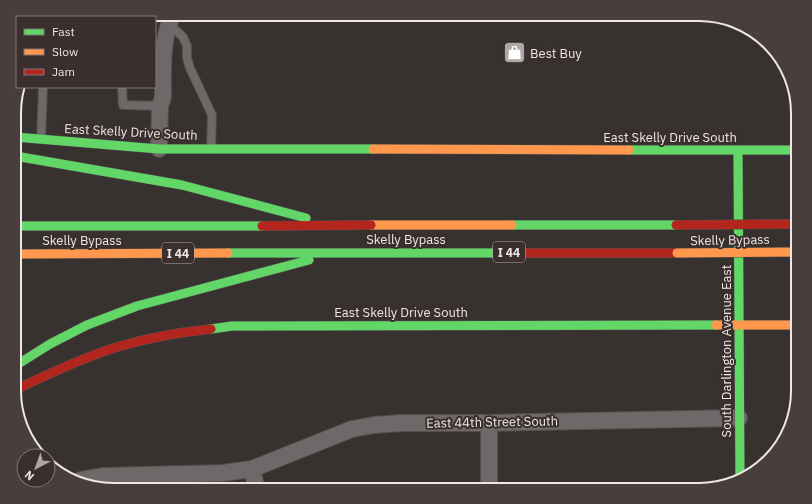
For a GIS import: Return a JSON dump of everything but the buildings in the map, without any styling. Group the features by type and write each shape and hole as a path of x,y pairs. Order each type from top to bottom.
{"main road":[{"name":"East Skelly Drive South","path":"21,137 41,140 159,149 791,150"},
{"name":"South Darlington Avenue East","path":"738,150 740,473"},
{"path":"21,157 182,185 332,226"},
{"name":"Skelly Bypass","path":"21,226 791,224"},
{"path":"21,362 50,344 87,325 137,306 341,252"},
{"name":"Skelly Bypass","path":"21,254 791,252"},
{"name":"East Skelly Drive South","path":"21,387 55,370 117,347 175,333 232,326 791,325"}],"street":[{"path":"159,149 160,106 163,97 164,56 171,21"},
{"name":"East 44th Street South","path":"87,479 105,476 223,473 252,469 352,429 374,425 401,423 739,418"},
{"path":"489,422 489,483"},
{"path":"252,469 255,483"}],"lane":[{"path":"172,21 187,46 187,58 190,68 212,115 211,149"},
{"path":"41,140 43,88"},
{"path":"122,88 123,105 160,106"}],"traffic: fast":[{"path":"21,138 159,149 373,149"},
{"path":"629,150 791,150"},
{"path":"738,150 740,473"},
{"path":"21,157 182,185 306,218"},
{"path":"512,225 676,225"},
{"path":"21,226 262,226"},
{"path":"228,253 518,253"},
{"path":"21,362 50,344 87,325 137,306 309,260"},
{"path":"211,329 232,326 716,325"}],"traffic: slow":[{"path":"373,149 629,150"},
{"path":"371,225 512,225"},
{"path":"677,253 791,252"},
{"path":"21,254 228,253"},
{"path":"716,325 791,325"}],"traffic: jam":[{"path":"676,225 791,224"},
{"path":"262,226 371,225"},
{"path":"518,253 677,253"},
{"path":"21,387 78,361 117,347 164,336 211,329"}],"place":[{"name":"Best Buy","path":"514,53"}]}
